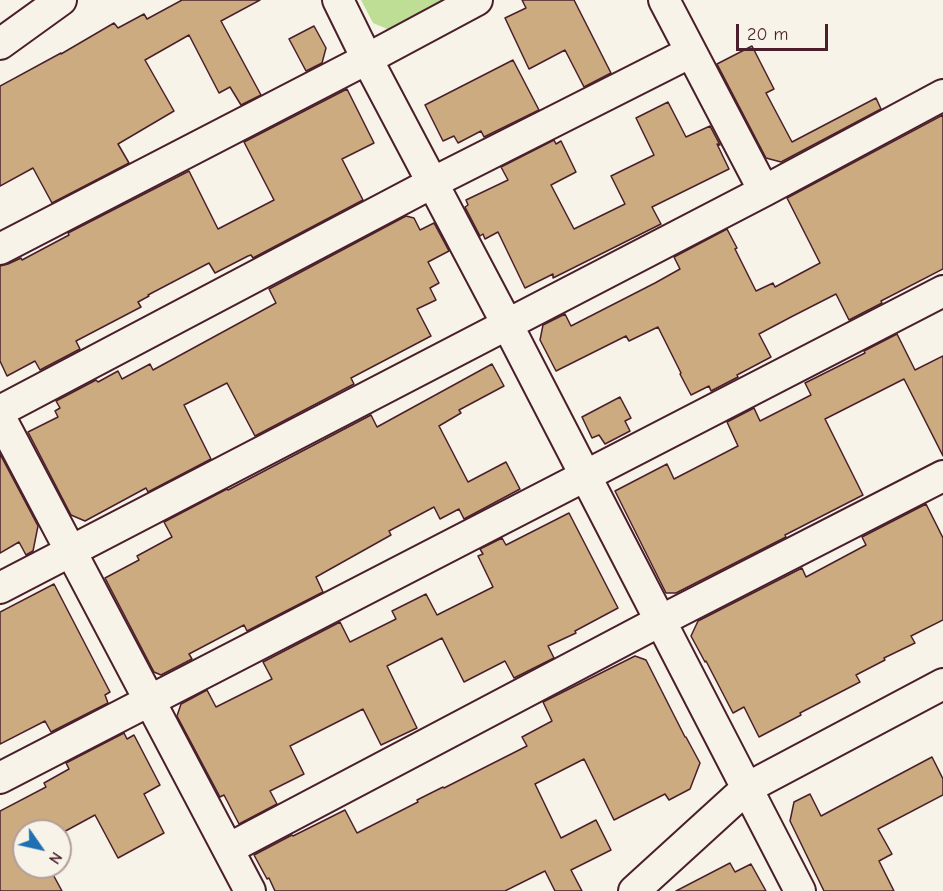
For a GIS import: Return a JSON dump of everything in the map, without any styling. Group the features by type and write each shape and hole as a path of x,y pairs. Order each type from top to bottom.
{"street":[{"path":"0,44 61,0"},
{"path":"338,0 800,891"},
{"path":"0,249 368,59 477,0"},
{"path":"664,0 764,191"},
{"path":"0,411 432,183 691,52"},
{"path":"0,588 764,191 943,95"},
{"path":"0,778 943,291"},
{"path":"0,417 250,891"},
{"path":"228,849 660,621 943,476"},
{"path":"634,891 747,788 943,684"}],"green space":[{"path":"361,0 452,0 392,31 373,23"}],"building":[{"path":"182,0 260,0 221,21 261,95 241,105 230,87 219,93 189,35 145,60 174,111 118,144 129,163 52,203 33,168 0,186 0,86 114,23 118,28 144,14 147,19"},
{"path":"522,0 574,0 611,73 584,87 565,50 529,69 505,18 526,8"},
{"path":"314,26 326,48 322,63 306,71 289,39"},
{"path":"752,46 774,89 766,93 792,142 876,98 881,109 781,162 766,158 717,64"},
{"path":"513,60 539,110 484,137 481,131 458,143 454,136 443,141 425,105"},
{"path":"347,89 374,143 342,159 363,200 253,258 251,255 248,256 215,273 209,263 148,295 138,302 141,307 76,341 80,349 40,370 35,361 7,376 0,361 0,266 21,258 22,260 69,235 68,233 189,171 218,229 274,200 244,142"},
{"path":"668,102 686,137 710,126 729,169 652,207 661,224 553,278 553,274 525,288 498,232 485,239 483,234 480,236 465,207 468,205 466,200 508,180 501,167 554,140 556,144 561,141 576,172 551,185 574,229 625,204 611,176 654,155 636,118"},
{"path":"943,115 943,269 849,320 836,294 791,317 759,334 771,357 711,391 709,386 691,395 658,327 629,341 626,336 556,371 540,340 543,325 565,314 571,326 655,283 680,269 674,257 727,229 756,291 773,283 775,287 820,263 787,198"},
{"path":"406,216 414,218 420,230 434,223 449,251 428,262 439,283 430,288 436,300 417,309 431,336 351,378 354,384 255,436 227,383 184,405 211,459 148,492 146,488 85,521 71,515 28,432 58,417 55,411 60,408 56,401 118,371 122,379 150,364 153,370 276,303 269,289"},
{"path":"897,334 915,370 943,356 943,456 904,379 825,419 863,495 676,593 666,593 615,491 667,464 674,479 738,446 727,422 754,408 760,421 811,395 805,383"},
{"path":"492,364 504,386 459,410 461,413 439,426 468,482 506,462 520,489 464,519 459,509 440,519 434,507 389,531 391,535 316,577 323,592 247,631 244,625 189,654 192,659 161,675 154,672 105,578 139,560 137,556 172,537 164,522 371,415 377,427"},
{"path":"620,397 631,418 625,421 630,431 605,444 599,435 592,438 582,417"},
{"path":"0,454 38,526 33,551 26,555 19,542 0,553"},
{"path":"926,504 943,538 943,620 911,636 915,643 856,675 860,682 759,737 744,707 733,713 691,636 698,621 802,568 806,577 866,545 862,537"},
{"path":"569,513 618,608 575,631 576,633 548,646 554,658 514,678 505,661 464,682 442,638 387,666 417,728 381,745 363,709 290,746 304,774 270,791 277,804 239,824 224,795 220,797 177,716 181,704 207,690 216,707 272,679 263,662 340,622 350,642 396,619 392,611 426,594 437,615 493,587 478,556 483,554 480,549 502,538 506,545"},
{"path":"54,584 110,692 105,695 108,703 51,732 45,721 0,744 0,612"},
{"path":"635,656 646,660 700,763 690,789 669,800 665,794 614,820 584,759 535,784 561,838 596,820 611,850 571,870 582,891 555,891 545,871 505,891 275,891 269,878 267,879 254,855 345,810 357,833 418,802 417,800 527,746 522,737 552,721 543,702"},
{"path":"124,733 127,739 134,735 160,785 144,794 164,833 118,858 95,815 72,827 72,819 12,819 12,879 56,879 62,891 0,891 0,811 46,787 44,783 69,769 66,763"},
{"path":"932,757 943,779 943,795 878,829 892,854 879,861 894,891 824,891 790,821 794,802 810,794 821,816"},
{"path":"730,863 735,872 751,864 766,891 676,891"}]}
